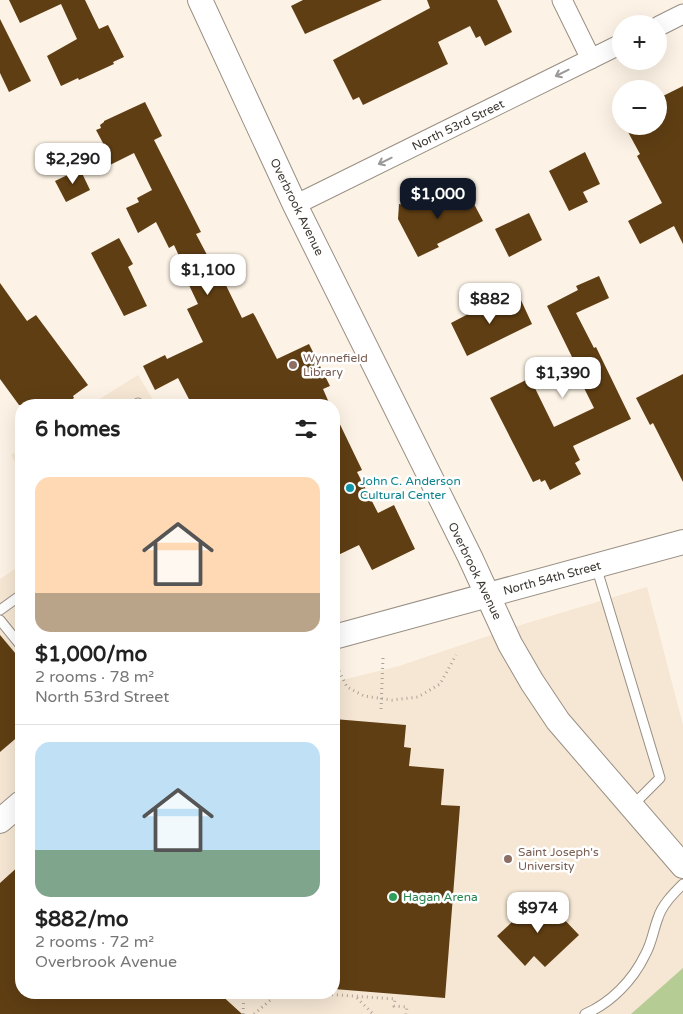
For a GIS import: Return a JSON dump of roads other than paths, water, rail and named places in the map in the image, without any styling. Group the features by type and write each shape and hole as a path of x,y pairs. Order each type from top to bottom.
{"street":[{"name":"Overbrook Avenue","path":"200,0 295,205 510,644 558,721 683,866"},
{"path":"562,0 591,59"},
{"path":"667,22 683,14"},
{"name":"North 53rd Street","path":"295,205 612,48"},
{"name":"North 54th Street","path":"340,634 683,542"},
{"path":"0,821 15,808"}],"lane":[{"path":"596,566 660,778 632,806"},
{"path":"0,610 15,599"},
{"path":"0,620 15,639"},
{"path":"585,1014 596,1009 613,996 631,977 645,956 653,938 658,917 668,899 683,884"}],"place":[{"name":"Wynnefield Library","path":"293,365"},
{"name":"John C. Anderson Cultural Center","path":"350,488"},
{"name":"Saint Joseph's University","path":"508,859"},
{"name":"Hagan Arena","path":"393,897"}]}
